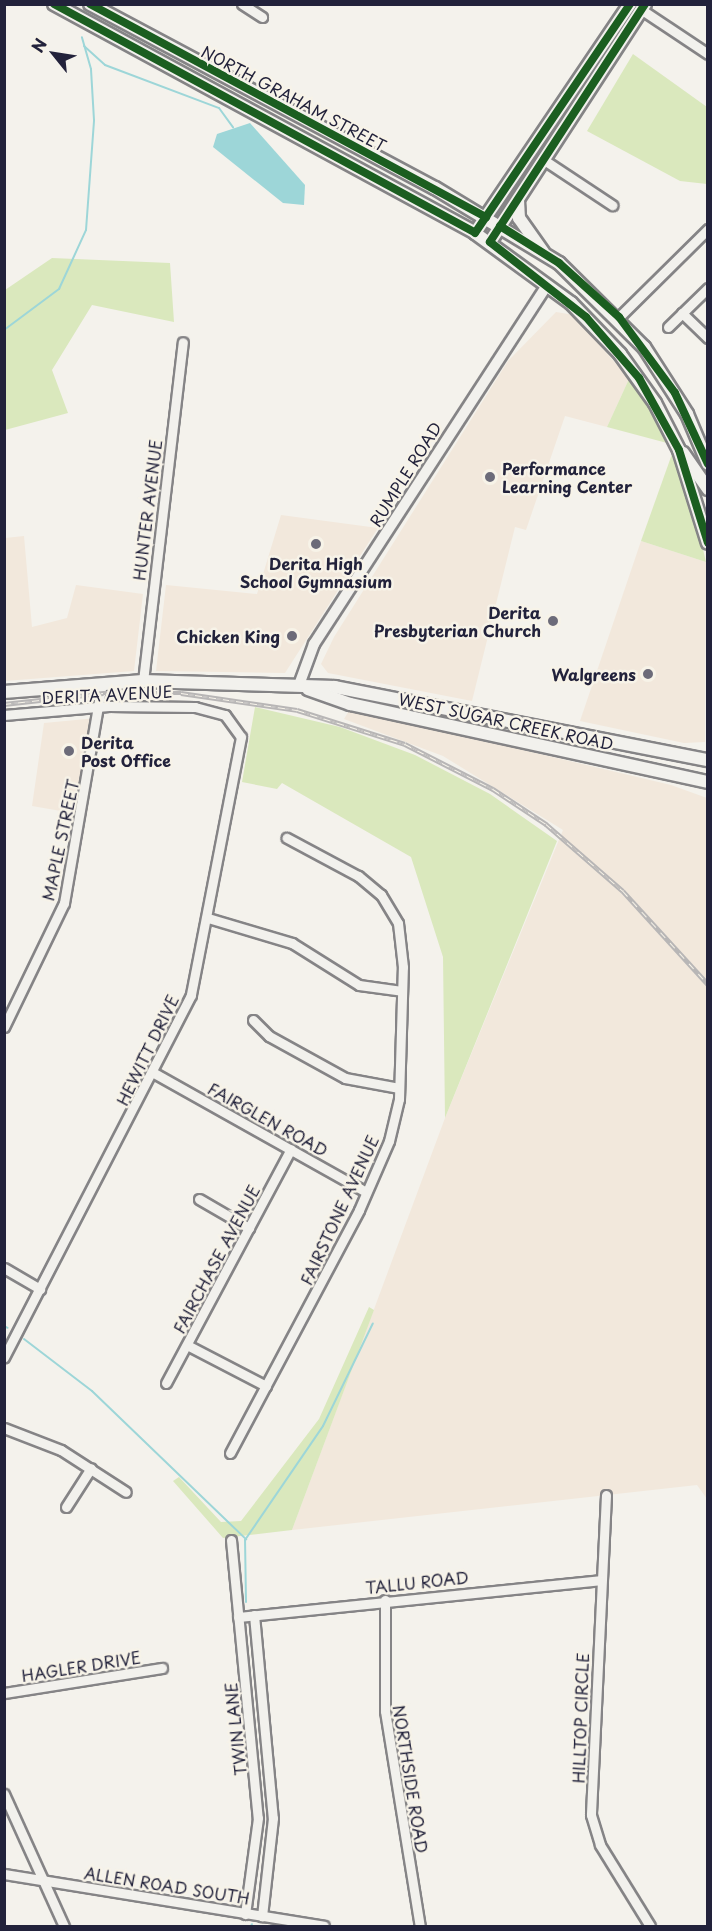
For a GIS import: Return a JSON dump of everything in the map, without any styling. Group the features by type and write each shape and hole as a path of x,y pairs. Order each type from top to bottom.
{"main road":[{"name":"NORTH GRAHAM STREET","path":"54,4 475,233 548,285 620,354 680,450 708,543"},
{"name":"NORTH GRAHAM STREET","path":"90,4 486,217 543,252 619,317 675,393 708,464"},
{"path":"475,233 639,6"},
{"path":"490,242 544,160 639,6"},
{"path":"518,200 519,218 543,252"},
{"path":"680,450 708,489"},
{"name":"WEST SUGAR CREEK ROAD","path":"4,692 143,681 299,685 356,689 704,757"},
{"name":"WEST SUGAR CREEK ROAD","path":"299,685 350,704 708,782"},
{"path":"454,726 468,717 506,720"}],"street":[{"path":"243,4 262,17"},
{"path":"639,6 708,54"},
{"path":"544,160 612,205"},
{"path":"619,317 708,229"},
{"name":"RUMPLE ROAD","path":"299,685 314,644 548,285"},
{"path":"668,327 708,288"},
{"path":"682,313 708,339"},
{"name":"HUNTER AVENUE","path":"143,681 183,342"},
{"name":"MAPLE STREET","path":"4,1027 64,903 101,706 102,683"},
{"name":"DERITA AVENUE","path":"4,715 101,706 208,709 225,715 240,730"},
{"name":"HEWITT DRIVE","path":"4,1358 154,1073 191,995 208,918 240,730"},
{"name":"FAIRSTONE AVENUE","path":"230,1453 366,1192 393,1128 399,1088 401,935 381,895 358,876 287,838"},
{"path":"208,918 292,943 359,985 402,991"},
{"path":"253,1020 269,1036 345,1078 399,1088"},
{"name":"FAIRGLEN ROAD","path":"154,1073 366,1192"},
{"name":"FAIRCHASE AVENUE","path":"166,1383 291,1149"},
{"path":"199,1199 249,1228"},
{"path":"4,1268 40,1289"},
{"path":"187,1345 266,1386"},
{"path":"4,1428 91,1468 126,1492"},
{"path":"66,1507 91,1468"},
{"name":"HILLTOP CIRCLE","path":"606,1495 600,1580 591,1815 600,1845 650,1926"},
{"name":"TWIN LANE","path":"231,1540 258,1818 245,1914"},
{"name":"TALLU ROAD","path":"238,1617 385,1600 600,1580"},
{"name":"NORTHSIDE ROAD","path":"385,1600 385,1711 420,1926"},
{"name":"TWIN LANE","path":"254,1615 273,1818 262,1916"},
{"name":"HAGLER DRIVE","path":"4,1693 162,1668"},
{"path":"4,1794 64,1926"},
{"name":"ALLEN ROAD SOUTH","path":"4,1874 324,1926"}],"shaded area":[{"name":"Performance Learning Center","path":"556,312 574,315 629,379 607,427 565,416 526,530 515,527 472,701 328,673 321,664 334,637 508,361"},
{"path":"281,515 378,528 285,673 156,671 166,585 257,594"},
{"path":"24,536 32,627 67,618 76,585 143,594 134,671 5,681 5,538"},
{"path":"641,541 706,562 705,742 684,743 580,721"},
{"path":"350,709 671,785 707,798 707,1499 697,1485 292,1530 445,1118 563,830 443,756 344,719"},
{"path":"97,718 78,814 32,806 44,723"}],"green space":[{"path":"633,54 707,107 707,184 680,181 587,131"},
{"path":"52,258 170,263 174,322 92,305 52,370 68,413 5,430 5,290"},
{"path":"629,379 651,412 667,443 607,427"},
{"path":"672,454 694,511 706,562 641,541"},
{"path":"255,707 340,727 415,755 490,794 557,841 445,1118 443,957 411,857 282,783 277,789 242,782"},
{"path":"369,1307 374,1310 292,1530 223,1538 173,1481 179,1477 221,1522 241,1521 319,1419"}],"water":[{"path":"250,123 305,185 304,205 283,203 213,147 217,134"}],"waterway":[{"path":"4,330 59,289 86,230 94,120 91,69 82,37"},
{"path":"84,46 105,65 219,108 233,127"},
{"path":"246,1602 245,1540 323,1426 373,1323"},
{"path":"4,1326 8,1328"},
{"path":"24,1339 92,1391 246,1539"}],"railway":[{"path":"4,704 103,693 181,693 297,710 405,744 493,789 546,824 623,891 708,984"}],"cycle path":[{"path":"54,4 475,233 630,4"},
{"path":"90,4 486,217"},
{"path":"645,4 490,242 586,317 639,378 679,450 708,543"},
{"path":"500,226 559,263 619,317 675,393 708,464"}],"place":[{"name":"Performance Learning Center","path":"490,477"},
{"name":"Derita High School Gymnasium","path":"316,544"},
{"name":"Derita Presbyterian Church","path":"553,621"},
{"name":"Chicken King","path":"292,636"},
{"name":"Walgreens","path":"648,674"},
{"name":"Derita Post Office","path":"69,751"}]}
